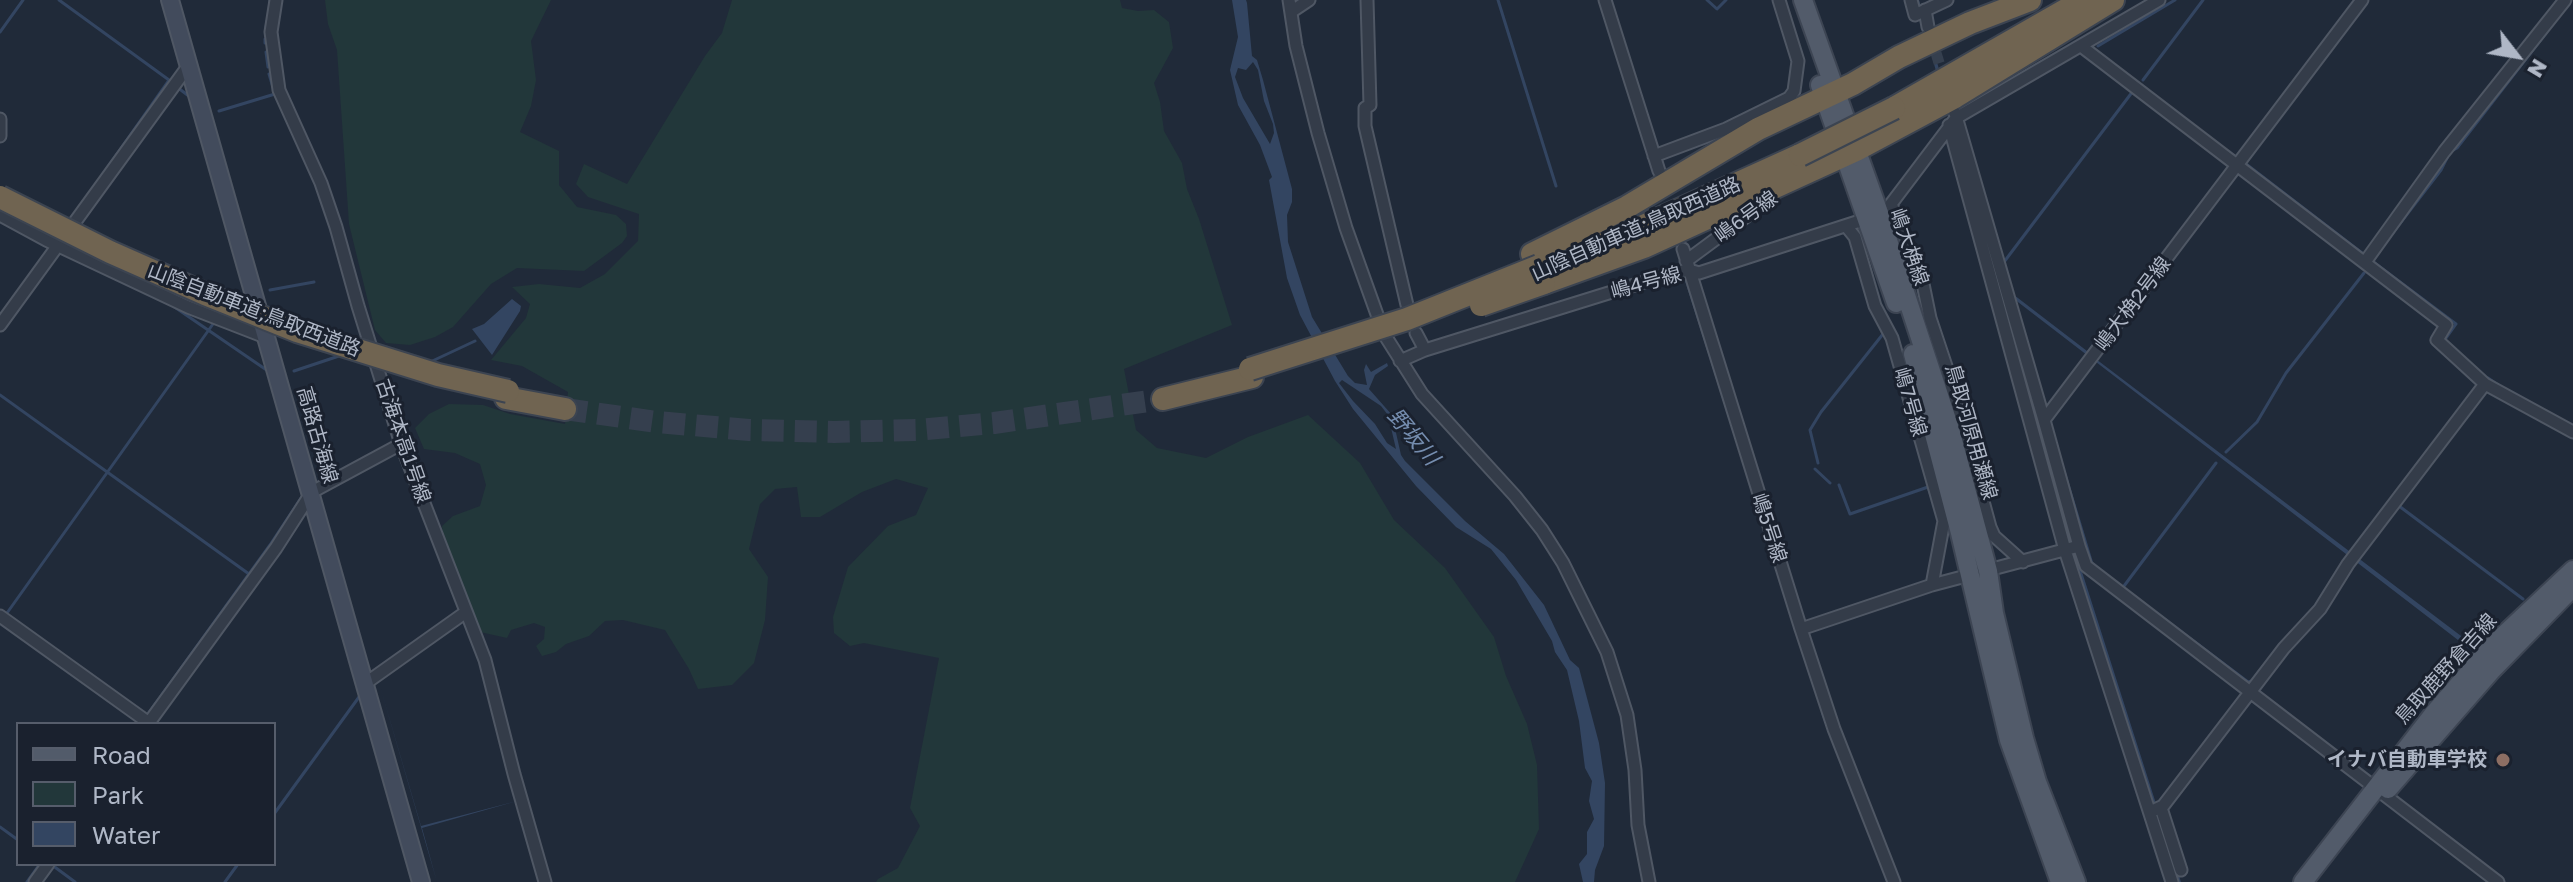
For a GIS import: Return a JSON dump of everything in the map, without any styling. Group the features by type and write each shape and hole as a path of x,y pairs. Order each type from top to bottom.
{"highway":[{"path":"1315,353 1377,342 1539,269 1648,196 1758,129 1830,96 1899,57 1970,23 2030,0"},
{"name":"山陰自動車道;鳥取西道路","path":"1539,269 1801,159 2071,0"},
{"name":"山陰自動車道;鳥取西道路","path":"1893,105 2083,0"},
{"path":"1801,159 1850,153 1978,83 2113,0"},
{"name":"山陰自動車道;鳥取西道路","path":"0,197 110,252 297,331 507,394"},
{"name":"山陰自動車道;鳥取西道路","path":"0,205 201,302 294,339 436,382 565,405"},
{"path":"1162,394 1251,373 1315,353 1455,291 1539,269"}],"main road":[{"name":"高路古海線","path":"170,0 269,339 421,882"},
{"name":"鳥取河原用瀬線","path":"1793,0 1850,153 1879,212 1950,429 2009,740 2060,882"},
{"name":"鳥取河原用瀬線","path":"1803,0 1830,96"},
{"name":"鳥取鹿野倉吉線","path":"2319,882 2435,712 2491,647 2573,570"},
{"name":"鳥取河原用瀬線","path":"1979,573 1994,613 2037,782 2076,882"},
{"name":"鳥取鹿野倉吉線","path":"2303,882 2379,791 2573,587"}],"street":[{"name":"古海本高1号線","path":"276,0 271,32 279,90 321,183 401,444 485,660 545,882"},
{"path":"1309,0 1290,6 1296,46 1318,133 1373,310 1422,394 1542,530 1563,563 1597,630 1627,715 1635,770 1638,825 1649,882"},
{"path":"1367,0 1370,105 1365,108 1365,126 1407,305"},
{"path":"1605,0 1659,171"},
{"path":"1654,156 1726,129 1789,98 1794,91 1798,61 1779,0"},
{"path":"1911,0 1928,27"},
{"path":"1920,13 1947,0"},
{"name":"嶋大桷線","path":"2023,562 1994,536 1990,527 1930,318 1922,279 1879,212 1953,117 2159,0"},
{"name":"嶋大桷2号線","path":"2044,420 2362,0"},
{"path":"2365,262 2444,152 2460,136 2565,0"},
{"path":"2571,0 2573,6"},
{"path":"2081,46 2446,325 2437,340 2485,384 2573,432"},
{"path":"0,325 189,65"},
{"path":"1953,117 2086,566 2498,882"},
{"path":"1953,117 2065,550 2156,810 2181,870"},
{"path":"0,119 0,136"},
{"name":"嶋6号線","path":"1686,260 1801,159"},
{"name":"嶋4号線","path":"1400,361 1425,350 1673,273 1686,260 1699,273 1846,226 1879,212"},
{"path":"0,215 188,307 269,339"},
{"name":"嶋7号線","path":"1846,226 1855,237 1875,306 1892,338 1944,521 1932,585"},
{"name":"嶋5号線","path":"1686,260 1834,729 1894,882"},
{"path":"1416,333 1425,350"},
{"path":"2156,810 2284,648 2330,597 2348,564 2485,384"},
{"path":"149,722 276,548 312,492 401,444"},
{"path":"1801,629 1932,585 2079,546"},
{"path":"366,683 466,612"},
{"path":"0,616 147,722"},
{"path":"2156,810 2172,882"}],"green space":[{"path":"325,0 551,0 531,41 536,80 531,106 520,132 559,151 559,185 577,207 616,215 626,224 627,236 622,243 584,271 517,268 491,284 453,327 410,345 386,343 375,330 349,224 337,50 328,24"},
{"path":"732,0 1120,0 1122,8 1154,10 1169,22 1173,48 1154,83 1164,131 1182,163 1187,189 1232,325 1124,369 1136,430 1157,448 1206,458 1248,437 1308,415 1360,463 1394,520 1445,568 1494,637 1506,676 1527,724 1537,765 1539,829 1515,882 876,882 898,868 920,826 910,808 939,658 864,643 850,646 834,633 833,617 848,567 888,526 916,515 928,488 896,479 862,492 820,517 801,517 797,487 775,489 760,504 749,549 768,577 765,620 754,663 732,685 698,689 665,630 623,620 605,621 589,636 542,656 536,646 544,639 545,627 534,623 511,630 507,638 480,632 443,538 442,526 453,516 480,506 486,485 480,464 455,453 424,449 415,428 429,414 449,404 483,405 510,414 565,424 568,392 522,366 491,360 526,318 530,304 512,287 539,284 580,288 605,274 638,241 639,214 588,197 576,184 584,164 627,184 722,33"}],"water":[{"path":"1232,0 1246,0 1252,56 1257,60 1292,189 1292,202 1287,215 1288,242 1312,317 1355,383 1367,385 1366,364 1371,372 1387,363 1388,366 1375,375 1369,389 1392,415 1401,455 1465,521 1504,554 1544,605 1570,660 1579,668 1599,743 1605,783 1604,846 1594,882 1583,882 1579,864 1587,854 1587,832 1594,819 1589,801 1592,781 1585,768 1579,721 1567,670 1516,580 1491,549 1456,527 1416,486 1353,409 1300,315 1287,278 1269,180 1272,177 1260,145 1238,105 1230,70 1238,37","holes":["1253,62 1273,124 1270,144 1243,98 1235,77 1238,68 1246,70","1342,380 1381,406 1388,415 1396,449 1387,443 1375,424 1353,401 1339,383"]},
{"path":"1916,0 1919,0 2076,553 2181,882 2176,882 2072,554"},
{"path":"2175,237 2088,353 2475,646 2471,650 2014,299 2014,295 2087,351"},
{"path":"512,299 521,306 520,311 492,355 472,329 484,324"},
{"path":"377,676 421,826 517,801 422,828 437,882"}],"waterway":[{"path":"0,32 23,0"},
{"path":"59,0 169,80"},
{"path":"269,12 270,0"},
{"path":"1498,0 1556,186"},
{"path":"1707,0 1717,9 1726,0"},
{"path":"2098,46 2175,0"},
{"path":"2143,80 2203,0"},
{"path":"266,27 267,21"},
{"path":"2388,239 2441,170 2450,152 2457,148 2546,33"},
{"path":"266,52 268,67"},
{"path":"219,111 275,94 269,74"},
{"path":"100,178 169,80"},
{"path":"177,87 190,97"},
{"path":"2004,262 2133,91"},
{"path":"2246,164 2362,253"},
{"path":"2372,261 2456,324 2444,341"},
{"path":"2226,452 2257,422 2286,373 2364,273"},
{"path":"1686,279 1750,482"},
{"path":"270,290 314,282"},
{"path":"173,306 268,371"},
{"path":"1818,463 1810,430 1883,334 1878,323"},
{"path":"7,613 213,324"},
{"path":"428,363 475,341"},
{"path":"2432,342 2474,381"},
{"path":"294,371 342,355"},
{"path":"2488,378 2501,387"},
{"path":"0,395 249,574"},
{"path":"2533,404 2551,414"},
{"path":"2056,445 2092,564"},
{"path":"2124,586 2216,463"},
{"path":"1815,469 1830,483"},
{"path":"1839,485 1850,514 1928,487 1933,501"},
{"path":"148,714 303,495"},
{"path":"2399,506 2523,599"},
{"path":"2139,600 2248,682 2252,681"},
{"path":"276,811 359,697"},
{"path":"1823,714 1830,733"},
{"path":"0,827 16,839"},
{"path":"27,882 39,866"},
{"path":"53,866 75,882"},
{"path":"225,882 237,866"}],"tunnel":[{"path":"1931,37 1945,82"},
{"path":"565,409 657,422 749,430 834,432 917,430 994,423 1163,399"}],"place":[{"name":"イナバ自動車学校","path":"2503,760"}],"water label":[{"name":"野坂川","path":"1413,437"}]}
